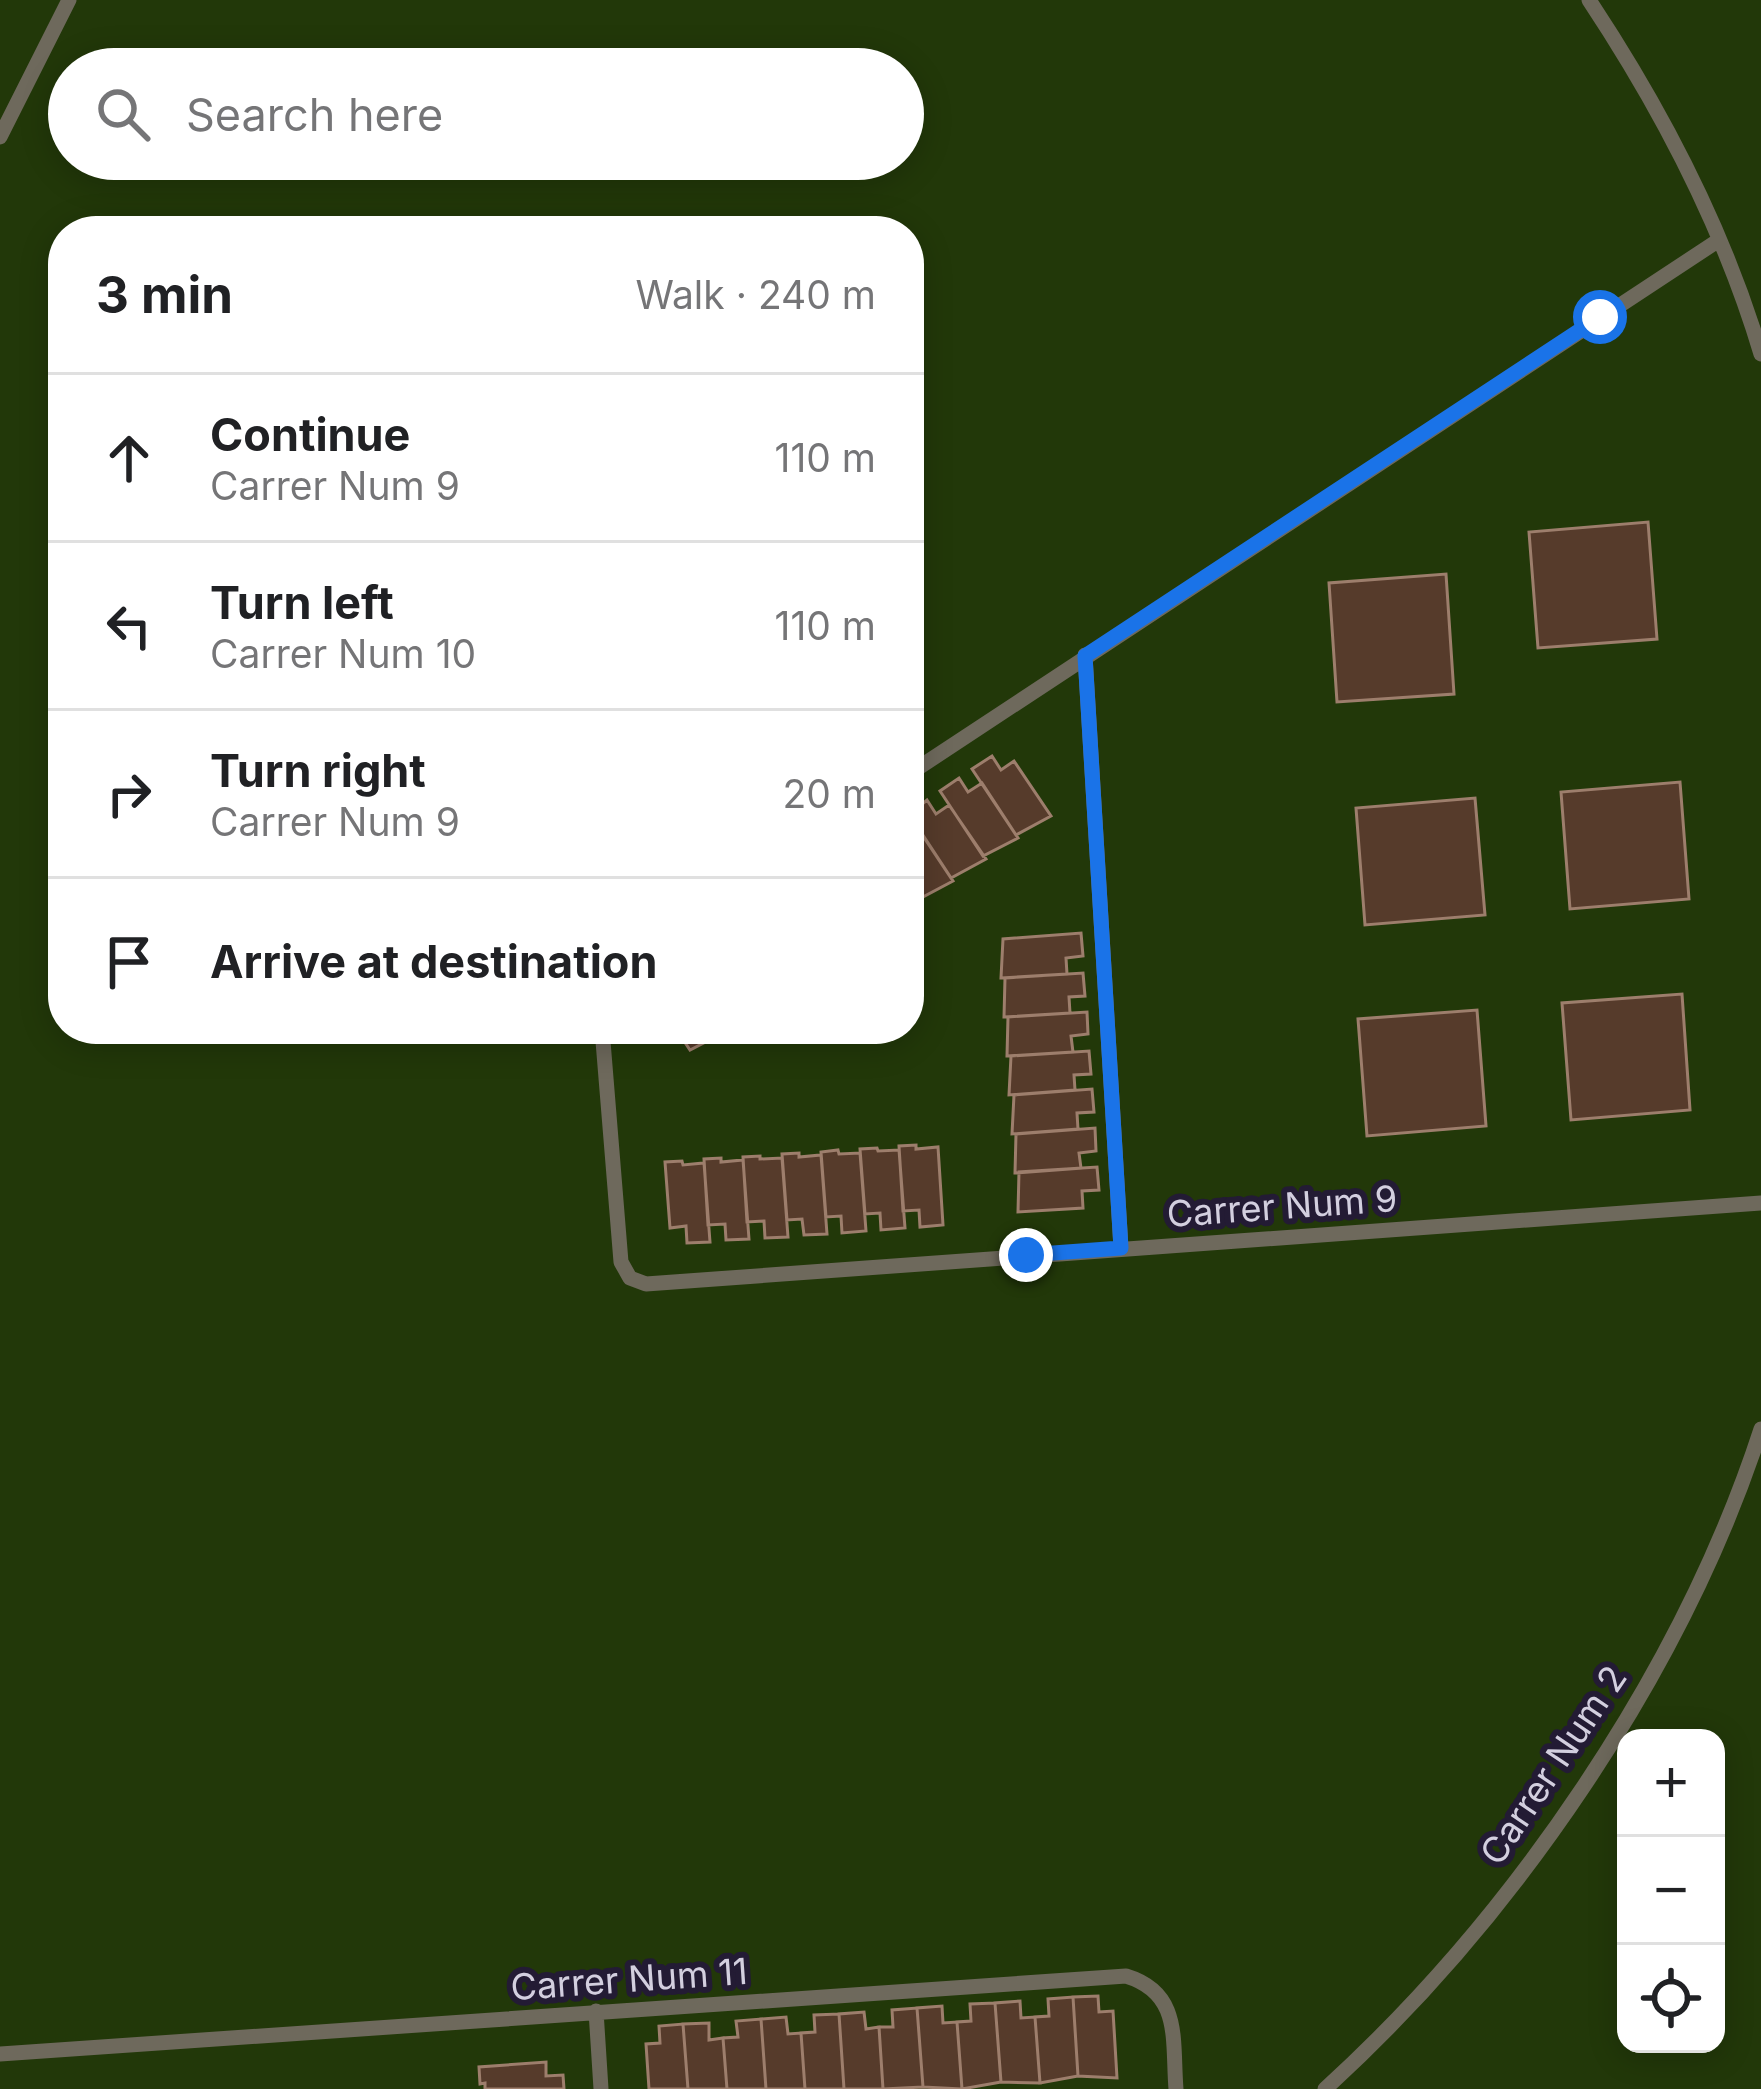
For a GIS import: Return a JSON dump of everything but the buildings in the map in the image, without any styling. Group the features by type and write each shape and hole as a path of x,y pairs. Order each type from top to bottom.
{"lane":[{"path":"0,137 69,0"},
{"path":"1588,0 1640,84 1719,240 1761,354"},
{"path":"924,764 1719,240"},
{"path":"1085,656 1121,1248"},
{"name":"Carrer Num 9","path":"603,1044 621,1262 630,1278 646,1284 1761,1203"},
{"name":"Carrer Num 2","path":"1325,2089 1399,2017 1475,1930 1607,1748 1703,1579 1761,1429"},
{"name":"Carrer Num 11","path":"0,2054 1126,1976 1160,1993 1169,2010 1176,2089"},
{"path":"596,2011 601,2089"}],"green space":[{"path":"0,0 1761,0 1761,2089 0,2089"}],"route":[{"path":"1026,1255 1121,1248 1085,656 1600,317"}]}
